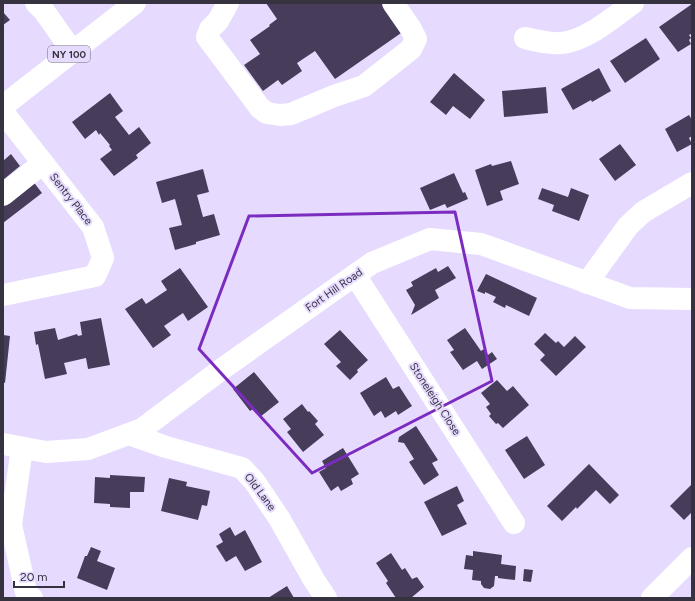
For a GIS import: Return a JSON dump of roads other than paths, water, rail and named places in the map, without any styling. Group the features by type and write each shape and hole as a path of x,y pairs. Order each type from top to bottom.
{"street":[{"path":"36,3 44,11 72,52"},
{"name":"NY 100","path":"3,106 135,3"},
{"path":"228,3 218,21 210,29 207,38 260,108 267,113 280,115 291,114 334,96 364,86 411,49 416,39 393,3"},
{"path":"525,38 542,43 562,43 579,39 634,3"},
{"name":"Sentry Place","path":"3,112 93,227 103,258 95,276 3,295"},
{"path":"3,195 43,163"},
{"path":"588,283 628,226 643,212 692,183"},
{"name":"Fort Hill Road","path":"12,446 46,452 88,449 142,429 222,368 372,263 430,239 481,244 630,298 692,299"},
{"name":"Stoneleigh Close","path":"355,275 514,523"},
{"name":"Old Lane","path":"129,434 166,447 242,468 254,480 279,518 314,580 326,598"},
{"path":"12,446 10,525 26,592 32,598"},
{"path":"652,598 692,558"}]}
